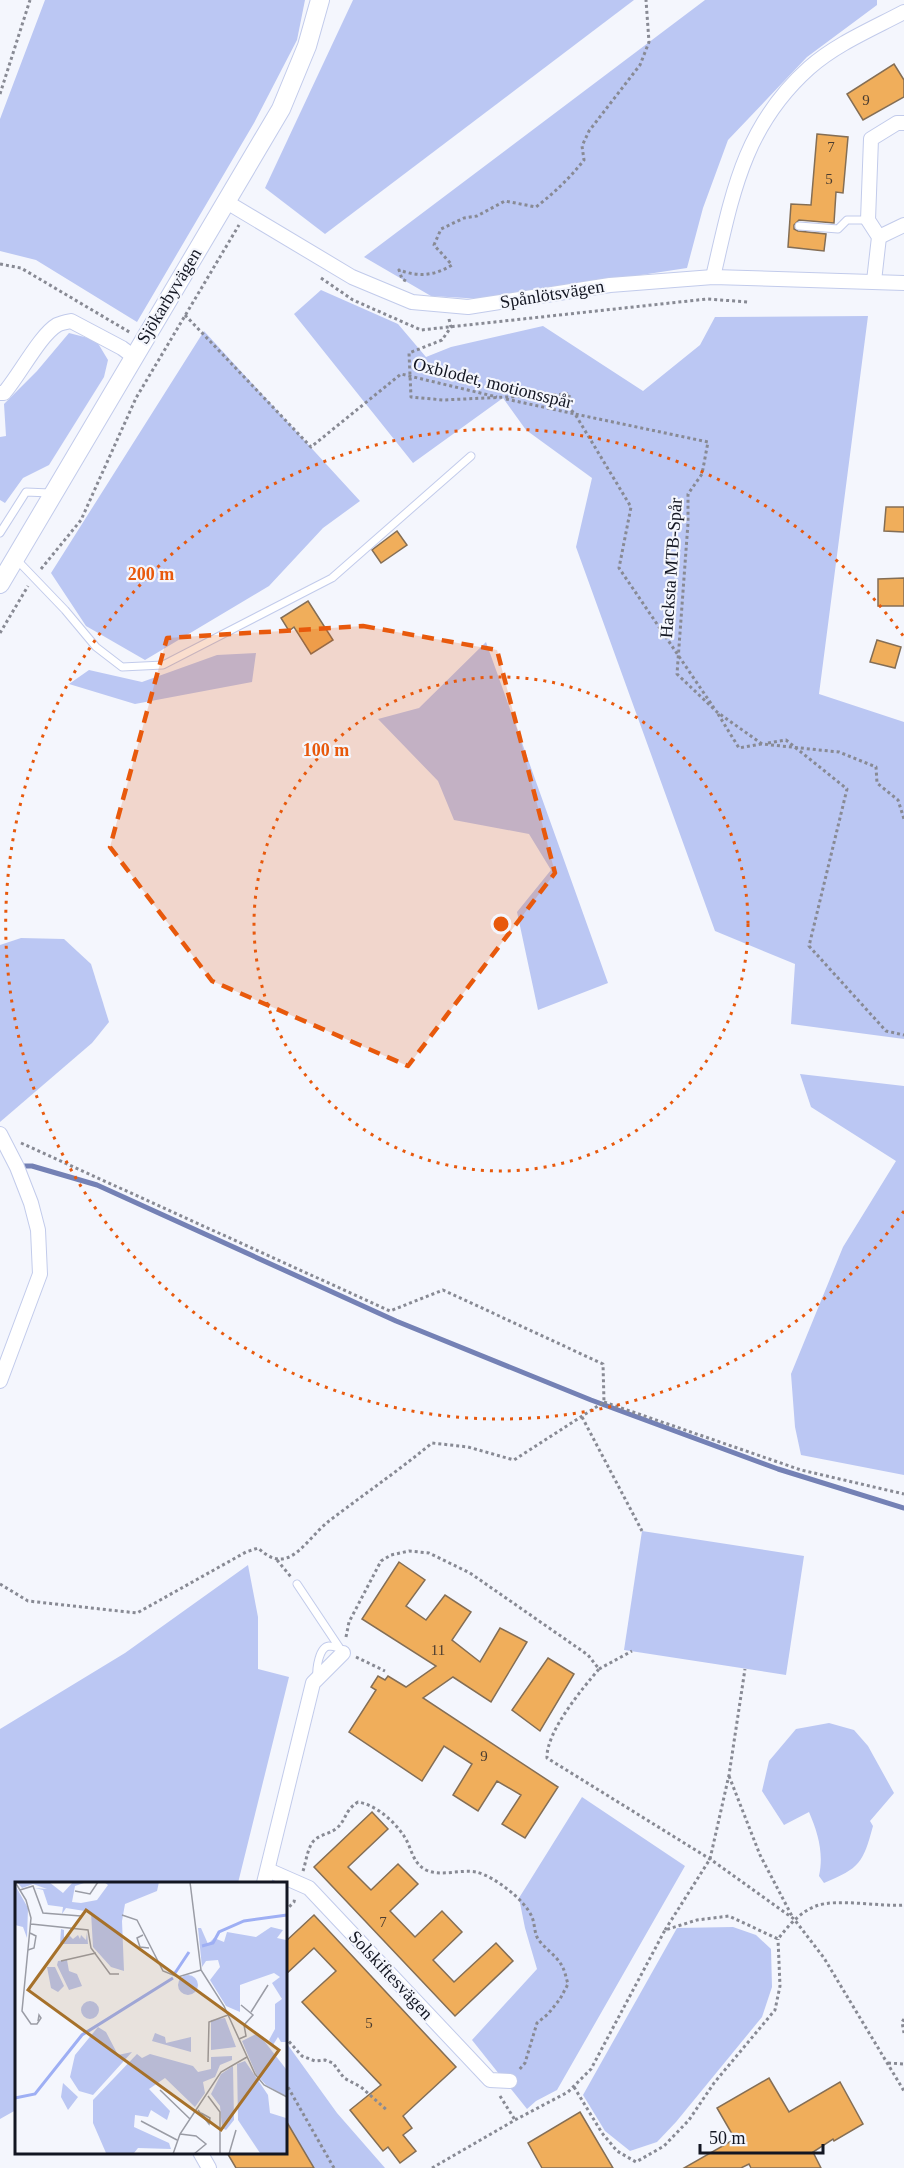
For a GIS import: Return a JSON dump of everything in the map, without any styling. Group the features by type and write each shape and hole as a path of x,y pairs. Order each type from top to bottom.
{"street":[{"name":"Sjökarbyvägen","path":"0,584 280,109 307,46 320,0"},
{"path":"713,277 732,193 749,146 775,104 810,68 851,40 904,12"},
{"path":"874,281 879,237 868,220 871,139 897,123 904,123"},
{"name":"Spånlötsvägen","path":"225,201 352,278 412,302 468,307 610,285 713,277 904,283"},
{"path":"879,237 904,225"},
{"path":"0,393 4,393 17,379 48,332 57,325 71,321 122,348 134,357"},
{"path":"0,1134 17,1167 31,1203 38,1230 40,1274 0,1381"},
{"name":"Solskiftesvägen","path":"340,1652 313,1683 266,1877 297,1883 309,1888 490,2080"},
{"path":"490,2080 510,2080"},
{"path":"201,2153 209,2168"}],"lane":[{"path":"799,226 838,229 847,220 868,220"},
{"path":"15,558 96,647 122,667 163,665 332,578 471,456"},
{"path":"0,533 26,492 53,493"},
{"path":"297,1584 340,1652"}],"path":[{"path":"0,94 30,0"},
{"path":"410,284 402,279 399,270 412,275 438,273 452,265 434,245 441,229 464,218 477,216 505,201 536,207 577,169 584,160 582,146 589,131 624,87 643,58 649,42 646,0"},
{"path":"0,633 34,577 59,550 81,520 136,398 245,213"},
{"path":"0,264 21,268 132,333"},
{"path":"445,305 452,327 442,340 409,353 411,397 443,400 570,394 567,405 575,414"},
{"name":"Oxblodet, motionsspår","path":"185,315 311,447 401,374 575,414 631,507 620,568 739,748 786,740 795,747"},
{"name":"Hacksta MTB-Spår","path":"575,414 708,442 702,474 688,494 677,674 717,712 762,744"},
{"path":"795,747 839,752 876,767 877,783 898,800 904,819"},
{"path":"795,747 847,789 809,946 886,1031 904,1035"},
{"path":"0,1134 390,1311 443,1290 603,1364 604,1402"},
{"path":"277,1560 291,1556 327,1522 432,1443 468,1447 514,1460 604,1402"},
{"path":"604,1402 801,1470 904,1494"},
{"path":"582,1417 642,1531"},
{"path":"0,1584 28,1601 137,1613 246,1552 258,1548 268,1557 277,1560 297,1584"},
{"path":"385,1671 340,1652 349,1622 381,1561 391,1555 409,1551 429,1553 470,1573 588,1655 599,1669"},
{"path":"632,1651 599,1669 574,1699 546,1746 547,1758 710,1859 794,1919"},
{"path":"432,2168 568,2092 591,2069 665,1930 710,1859 729,1775 745,1669"},
{"path":"729,1775 759,1855 794,1919 824,1958 904,2091"},
{"path":"286,1910 294,1902 297,1883 311,1844 318,1837 338,1827 347,1809 357,1802 369,1804 387,1818 404,1836 416,1862 426,1870 438,1873 462,1870 479,1873 524,1903 532,1918 536,1936 562,1966 568,1984 554,2006 537,2023 525,2063 510,2080"},
{"path":"574,2087 602,2133 616,2151 636,2162 664,2146 689,2120 714,2083 775,2010 780,1986 778,1939 794,1919 817,1905 847,1903 904,1905"},
{"path":"665,1930 697,1920 729,1916 778,1939"},
{"path":"904,2019 902,2022 904,2033"},
{"path":"286,2038 302,2056 315,2061 325,2060 333,2063 344,2078 361,2087 388,2111"},
{"path":"888,2063 904,2064"},
{"path":"490,2080 515,2120"},
{"path":"286,2084 334,2168"}],"highlighted area":[{"path":"363,626 497,650 555,873 408,1066 212,981 110,847 167,638"}],"shaded area":[{"path":"45,0 305,0 297,40 254,123 137,322 36,260 0,251 0,119"},
{"path":"353,0 634,0 325,234 265,188"},
{"path":"705,0 877,0 877,5 807,57 728,140 703,208 687,268 483,299 431,296 364,257"},
{"path":"321,290 398,324 426,357 451,347 543,326 643,391 700,345 715,317 868,316 819,694 904,722 904,1039 791,1024 795,964 715,931 576,547 592,478 526,430 503,398 413,463 294,314"},
{"path":"204,331 360,501 323,528 269,586 145,660 86,626 51,573"},
{"path":"69,333 96,340 108,360 104,377 49,465 23,478 5,503 0,500 0,437 6,436 4,404 37,371"},
{"path":"486,642 608,983 538,1010 517,912 551,870 529,834 454,820 438,781 378,719 419,708"},
{"path":"256,653 252,682 135,704 69,684 89,670 142,682 217,655"},
{"path":"21,938 64,939 91,964 109,1022 92,1043 0,1122 0,945"},
{"path":"800,1074 904,1086 904,1475 801,1455 795,1427 791,1374 843,1247 896,1161 811,1107"},
{"path":"642,1531 804,1556 786,1675 624,1650"},
{"path":"248,1565 258,1617 258,1669 289,1677 238,1882 15,1882 15,2111 0,2119 0,1729 125,1653"},
{"path":"829,1723 854,1730 868,1746 894,1793 870,1821 873,1826 870,1838 858,1863 845,1873 824,1883 819,1876 821,1859 819,1843 809,1812 784,1825 762,1791 769,1761 796,1729"},
{"path":"582,1797 685,1866 557,2090 536,2101 527,2109 472,2040 537,1969 519,1898"},
{"path":"733,1927 756,1935 771,1949 772,1987 762,2017 657,2142 630,2151 605,2131 583,2095 677,1928"},
{"path":"286,2042 337,2113 385,2168 314,2168 309,2160 295,2168 286,2153"}],"building":[{"path":"894,64 904,80 904,97 863,120 847,94"},
{"path":"817,134 848,137 843,193 836,192 834,223 799,220 794,225 794,229 798,231 826,234 824,251 788,247 791,204 811,205"},
{"path":"886,507 904,507 904,532 884,531"},
{"path":"397,531 407,545 381,563 372,550"},
{"path":"904,578 904,606 878,606 878,579"},
{"path":"308,601 333,640 311,654 294,627 289,631 281,618"},
{"path":"877,640 901,647 895,668 870,662"},
{"path":"399,1562 425,1580 406,1606 426,1620 445,1595 471,1612 452,1640 480,1662 500,1628 527,1642 491,1702 453,1677 423,1698 558,1787 525,1838 502,1824 521,1795 497,1781 478,1811 453,1795 472,1764 444,1746 422,1781 349,1732 376,1690 371,1687 378,1676 385,1680 388,1676 406,1687 436,1666 362,1619"},
{"path":"548,1658 574,1674 540,1731 512,1710"},
{"path":"372,1812 388,1829 348,1867 371,1890 398,1864 418,1884 390,1911 415,1937 442,1911 462,1932 433,1960 454,1982 496,1943 513,1961 455,2016 314,1867"},
{"path":"314,1915 456,2067 403,2116 412,2128 403,2135 416,2151 400,2163 388,2147 383,2151 350,2110 381,2085 302,2002 336,1971 314,1948 286,1974 286,1941"},
{"path":"769,2078 789,2112 840,2082 863,2124 813,2152 821,2168 751,2168 749,2164 741,2168 684,2168 735,2139 717,2108"},
{"path":"580,2112 613,2168 542,2168 528,2143"},
{"path":"286,2121 314,2168 236,2168 227,2153 286,2153"}],"waterway":[{"path":"23,1166 32,1166 97,1185 396,1321 591,1400 778,1469 904,1508"}]}
